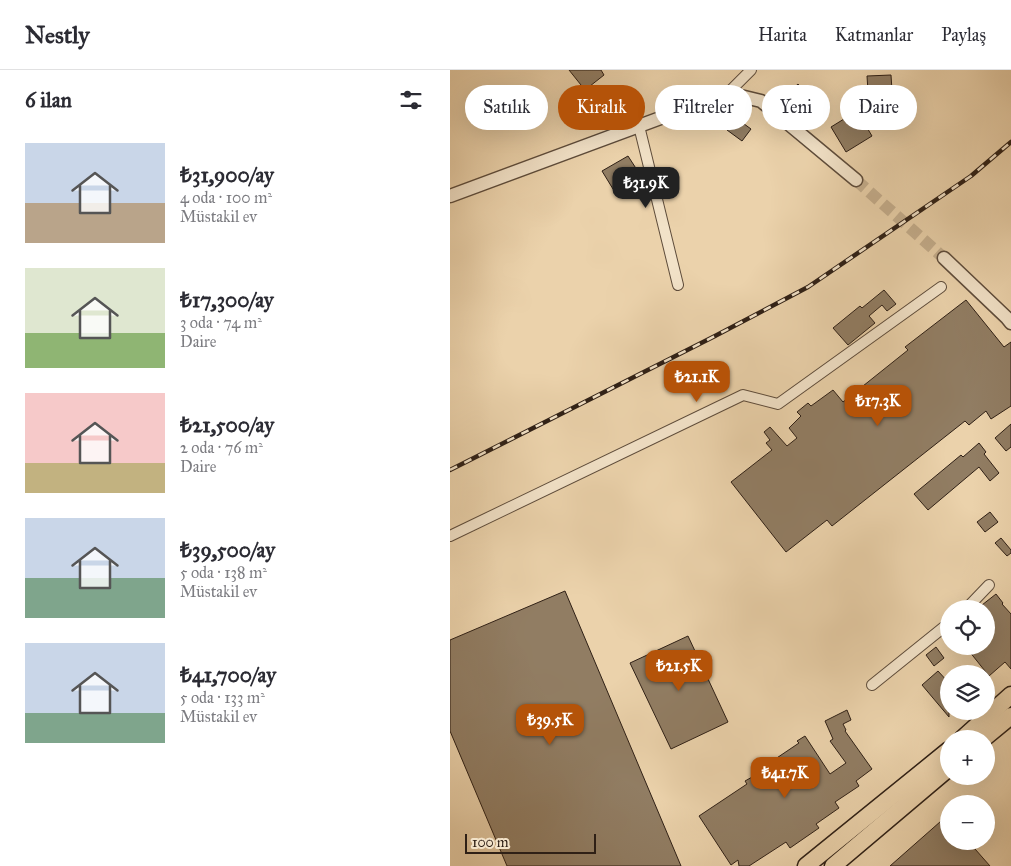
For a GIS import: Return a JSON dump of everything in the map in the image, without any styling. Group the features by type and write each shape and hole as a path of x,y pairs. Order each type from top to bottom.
{"highway":[{"path":"972,730 1011,695"},
{"path":"994,730 1011,716"},
{"path":"806,866 940,757"},
{"path":"833,866 940,776"}],"street":[{"path":"736,85 752,70"},
{"path":"752,99 761,101 856,180"},
{"path":"450,196 628,130"},
{"path":"640,130 678,285"},
{"path":"944,258 1010,318"},
{"path":"450,536 743,395 778,404 941,287"},
{"path":"975,600 989,585"},
{"path":"872,684 940,630"}],"building":[{"path":"569,70 601,70 604,75 591,85 581,85"},
{"path":"891,75 892,85 868,85 867,76"},
{"path":"840,121 840,130 868,130 872,136 846,152 831,127"},
{"path":"727,130 750,130 742,141"},
{"path":"628,156 639,173 613,189 602,171"},
{"path":"884,290 896,304 887,311 882,305 869,316 875,323 848,345 833,328 860,306 862,308"},
{"path":"966,300 1004,347 1011,342 1011,406 991,419 986,411 969,425 965,421 832,526 827,520 786,552 731,482 772,450 766,443 770,440 764,432 770,427 787,446 797,438 789,428 801,416 797,412 808,403 811,406 833,390 843,402 908,350 905,347"},
{"path":"1011,424 1011,447 1006,451 995,438"},
{"path":"979,443 986,452 984,454 999,473 990,481 979,467 928,510 914,494 961,455 963,457"},
{"path":"990,512 998,522 985,532 977,522"},
{"path":"1001,538 1011,550 1011,553 1007,556 995,543"},
{"path":"565,591 681,866 507,866 450,731 450,640"},
{"path":"996,594 1011,614 1011,669 1005,662 995,671 995,665 980,665 972,655 995,655 995,600 988,600"},
{"path":"688,636 728,722 671,749 630,663"},
{"path":"936,647 944,658 934,666 926,655"},
{"path":"938,671 940,673 940,706 922,685"},
{"path":"847,710 851,720 843,724 845,731 872,769 856,781 859,786 835,802 839,808 816,824 819,828 790,848 786,842 749,866 739,866 738,860 731,865 699,816 747,784 745,781 754,776 753,774 799,743 797,741 805,736 830,774 846,763 830,741 833,739 825,721"},
{"path":"940,822 940,850 976,850 990,866 890,866"}],"tunnel":[{"path":"856,180 944,258"}],"railway":[{"path":"450,470 808,287 971,176 1011,142"}]}
